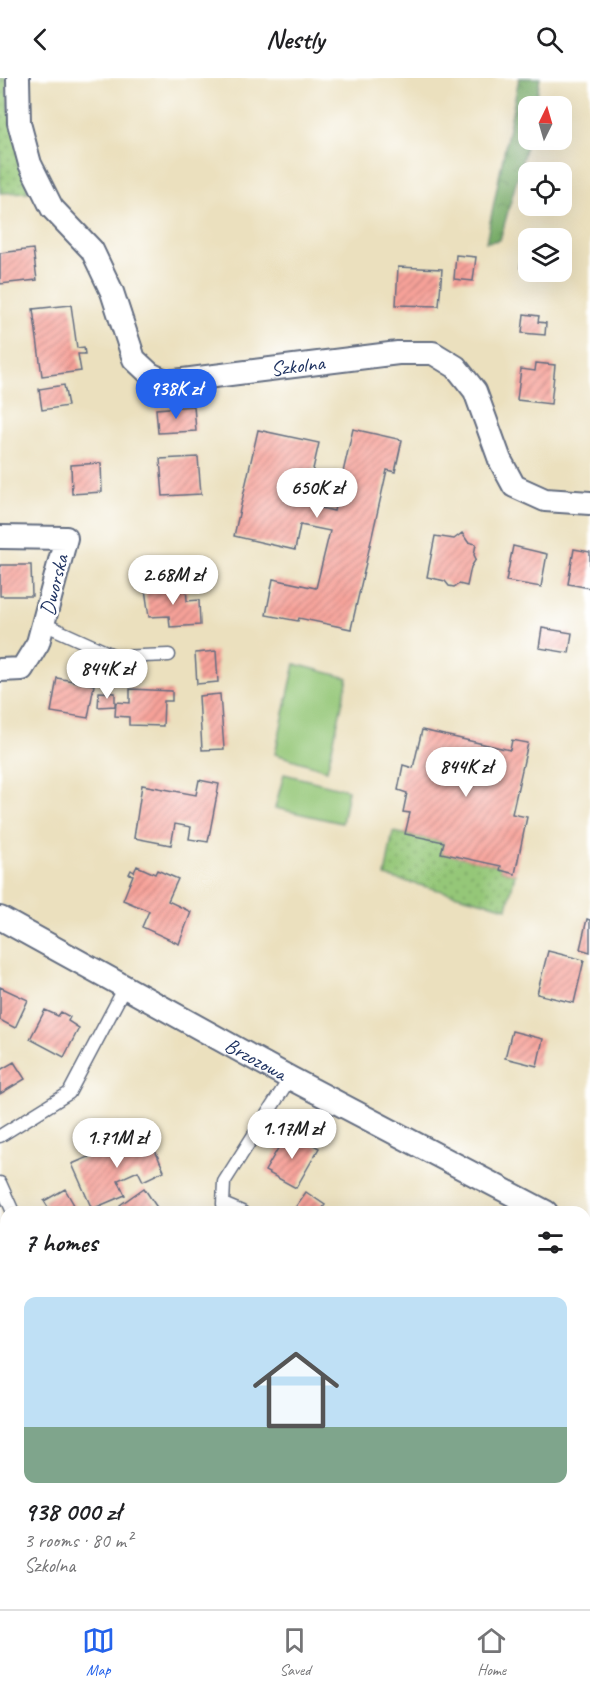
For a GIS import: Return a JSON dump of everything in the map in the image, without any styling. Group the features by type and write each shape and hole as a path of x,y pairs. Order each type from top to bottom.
{"street":[{"name":"Szkolna","path":"18,78 19,123 30,164 52,208 92,250 112,292 134,359 150,374 167,382 398,353 433,353 456,367 475,391 500,460 514,486 545,500 590,503"},
{"name":"Dworska","path":"0,537 66,538 38,643 22,669 0,670"},
{"name":"Brzozowa","path":"4,926 125,987 291,1078 535,1206"}],"lane":[{"path":"44,624 117,657 169,655"},
{"path":"0,1136 69,1093 125,987"},
{"path":"228,1206 223,1204 224,1182 291,1078"},
{"path":"0,1183 10,1206"}],"green space":[{"path":"0,78 6,78 8,101 28,192 0,193"},
{"path":"519,78 540,78 537,96 518,96 518,150 525,150 522,162 518,162 518,175 500,240 486,242"},
{"path":"295,664 348,678 327,770 275,754"},
{"path":"284,774 348,790 342,823 275,808"},
{"path":"393,832 444,842 442,853 501,866 500,870 515,874 507,908 385,876"}],"building":[{"path":"33,249 37,280 0,284 0,253"},
{"path":"456,255 476,257 473,281 454,279"},
{"path":"398,267 442,269 439,306 396,305"},
{"path":"71,305 77,348 84,347 85,354 78,354 81,371 42,376 33,309"},
{"path":"524,314 539,316 538,322 546,323 545,335 522,333"},
{"path":"536,363 555,365 551,404 517,400 521,369 535,371"},
{"path":"64,385 68,406 42,410 39,389"},
{"path":"194,406 196,431 158,433 156,409"},
{"path":"353,429 402,440 395,472 387,470 351,629 299,618 298,621 266,615 273,579 316,588 330,531 300,525 295,550 234,536 258,430 319,443 305,504 334,511"},
{"path":"198,457 201,494 163,496 160,459"},
{"path":"101,463 102,492 72,494 71,465"},
{"path":"462,533 468,542 476,544 474,555 476,559 471,567 467,586 459,584 454,587 449,586 445,581 427,577 435,536 454,539"},
{"path":"513,546 547,554 541,587 506,581"},
{"path":"574,549 590,552 590,588 568,584"},
{"path":"0,565 31,565 32,596 0,596"},
{"path":"186,586 187,601 199,600 200,625 170,627 169,616 149,617 145,589"},
{"path":"542,628 572,633 569,653 539,648"},
{"path":"216,651 218,682 197,684 195,653"},
{"path":"57,678 94,685 88,718 51,712"},
{"path":"130,689 172,691 172,701 164,701 163,726 129,725 129,717 115,716 116,702 130,703"},
{"path":"99,692 115,693 115,706 98,707"},
{"path":"220,694 224,749 202,750 199,696"},
{"path":"422,730 510,750 512,740 528,743 512,814 527,817 515,874 500,870 501,866 441,853 444,842 405,834 410,813 403,812 407,793 398,790 403,765 413,768"},
{"path":"199,780 219,784 208,842 189,839 191,827 175,824 171,845 134,838 142,785 196,795"},
{"path":"137,866 155,874 157,870 178,879 168,901 191,912 179,944 142,927 149,911 123,900 133,875 129,874 131,870 134,872"},
{"path":"587,919 590,920 590,952 580,949"},
{"path":"548,951 584,960 574,1003 537,994"},
{"path":"0,987 28,1000 15,1028 0,1020"},
{"path":"45,1010 58,1016 61,1012 70,1017 68,1021 79,1028 64,1057 30,1039"},
{"path":"512,1031 543,1039 537,1066 505,1058"},
{"path":"14,1062 25,1079 0,1094 0,1070"},
{"path":"288,1131 319,1148 296,1188 265,1171"},
{"path":"147,1132 164,1171 143,1181 138,1171 118,1180 125,1195 99,1206 91,1206 72,1164"},
{"path":"144,1188 156,1206 121,1206"},
{"path":"65,1189 75,1206 47,1206 44,1201"},
{"path":"306,1192 325,1205 324,1206 296,1206"}]}
